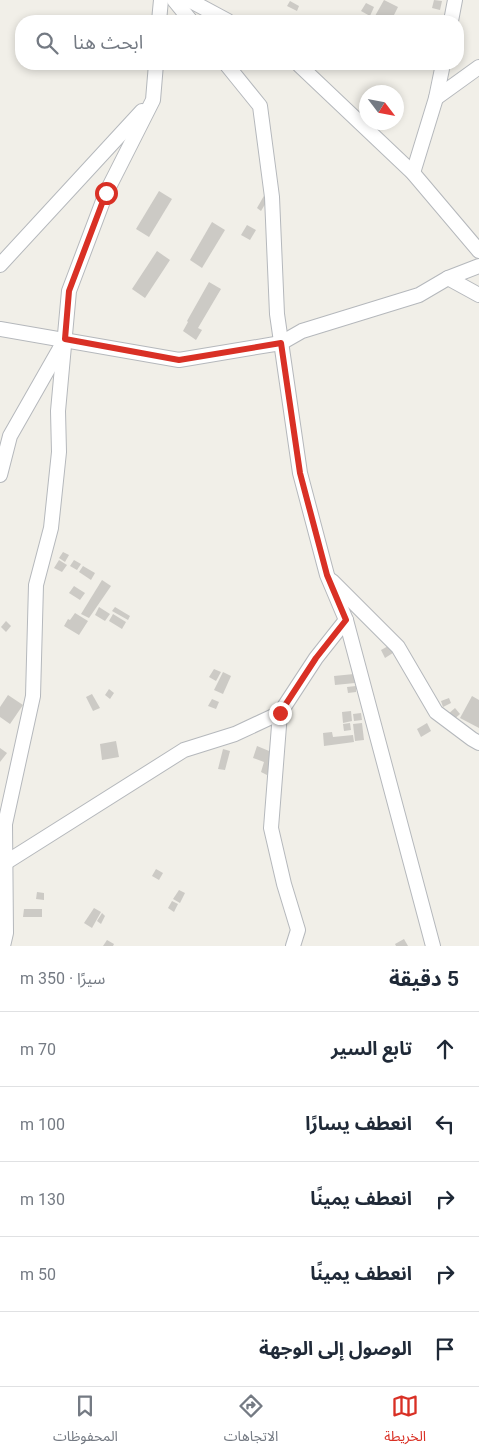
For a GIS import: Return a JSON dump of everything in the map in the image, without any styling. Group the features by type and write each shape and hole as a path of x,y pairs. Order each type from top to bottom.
{"street":[{"path":"160,15 161,0"},
{"path":"174,0 186,15"},
{"path":"189,0 217,15"},
{"path":"452,15 455,0"},
{"path":"436,98 479,67"},
{"path":"3,946 6,933 5,824 34,696 36,585 51,528 58,452 58,411 69,291 106,193 153,100 156,70"},
{"path":"231,70 260,106 272,196 277,314 300,473 327,575 346,620 433,946"},
{"path":"304,70 413,173 479,251"},
{"path":"413,173 436,98 442,70"},
{"path":"0,265 153,100"},
{"path":"0,329 179,360 281,343 302,331 419,295 448,278 479,266"},
{"path":"448,278 479,294"},
{"path":"0,475 10,436 65,339"},
{"path":"327,575 398,647 436,712 479,743"},
{"path":"293,946 298,930 270,828 280,713 316,658 346,620"},
{"path":"6,863 45,836 103,802 184,750 235,734 280,713"}],"building":[{"path":"384,0 398,7 394,15 376,15"},
{"path":"434,0 442,1 440,10 432,8"},
{"path":"290,1 299,6 297,11 287,6"},
{"path":"366,3 374,7 370,15 361,11"},
{"path":"159,191 172,199 149,237 136,229"},
{"path":"265,194 270,196 261,211 257,208"},
{"path":"212,222 225,230 202,268 190,260"},
{"path":"247,225 256,230 250,240 241,235"},
{"path":"157,251 170,260 145,298 132,289"},
{"path":"209,282 221,289 198,328 202,330 196,340 183,331"},
{"path":"63,552 69,555 65,562 59,558"},
{"path":"59,560 67,565 62,572 54,568"},
{"path":"74,560 81,564 77,570 70,566"},
{"path":"83,566 95,573 91,580 79,572"},
{"path":"102,580 111,586 89,618 81,614"},
{"path":"74,586 85,593 80,600 69,593"},
{"path":"99,607 110,614 105,621 95,615"},
{"path":"115,607 130,616 128,620 112,611"},
{"path":"75,613 88,621 79,635 64,626"},
{"path":"113,614 126,622 122,629 109,621"},
{"path":"6,621 11,626 6,632 1,627"},
{"path":"392,644 396,651 385,658 381,650"},
{"path":"214,669 221,672 216,681 209,677"},
{"path":"223,672 231,676 223,694 214,690"},
{"path":"354,674 355,683 335,685 334,676"},
{"path":"356,686 356,692 348,693 347,687"},
{"path":"109,689 114,693 110,699 105,695"},
{"path":"92,694 100,708 93,711 86,697"},
{"path":"8,695 23,705 10,724 0,717 0,707"},
{"path":"472,696 479,700 479,728 460,718"},
{"path":"449,698 451,703 443,707 441,701"},
{"path":"212,699 219,702 216,709 208,706"},
{"path":"455,708 460,714 452,721 447,715"},
{"path":"351,711 352,721 343,723 342,712"},
{"path":"361,713 362,720 354,721 353,714"},
{"path":"350,723 351,730 344,731 343,724"},
{"path":"362,723 364,740 355,741 353,724"},
{"path":"427,723 431,731 421,737 417,729"},
{"path":"332,732 333,737 353,735 354,742 324,746 323,733"},
{"path":"116,741 119,757 102,760 100,744"},
{"path":"257,746 274,753 267,775 261,772 264,762 253,758"},
{"path":"0,748 7,753 0,762"},
{"path":"223,749 230,751 225,770 218,769"},
{"path":"156,869 163,873 159,880 152,876"},
{"path":"179,890 185,893 180,903 173,899"},
{"path":"37,892 44,893 44,900 36,899"},
{"path":"172,901 178,904 174,912 168,908"},
{"path":"94,908 101,912 92,928 84,923"},
{"path":"24,909 42,909 42,917 23,917"},
{"path":"102,913 105,916 101,924 97,921"},
{"path":"404,939 408,946 396,946 395,944"},
{"path":"107,940 114,944 113,946 103,946"}],"route":[{"path":"106,193 69,291 65,339 179,360 281,343 300,473 327,575 346,620 316,658 280,713"}]}
